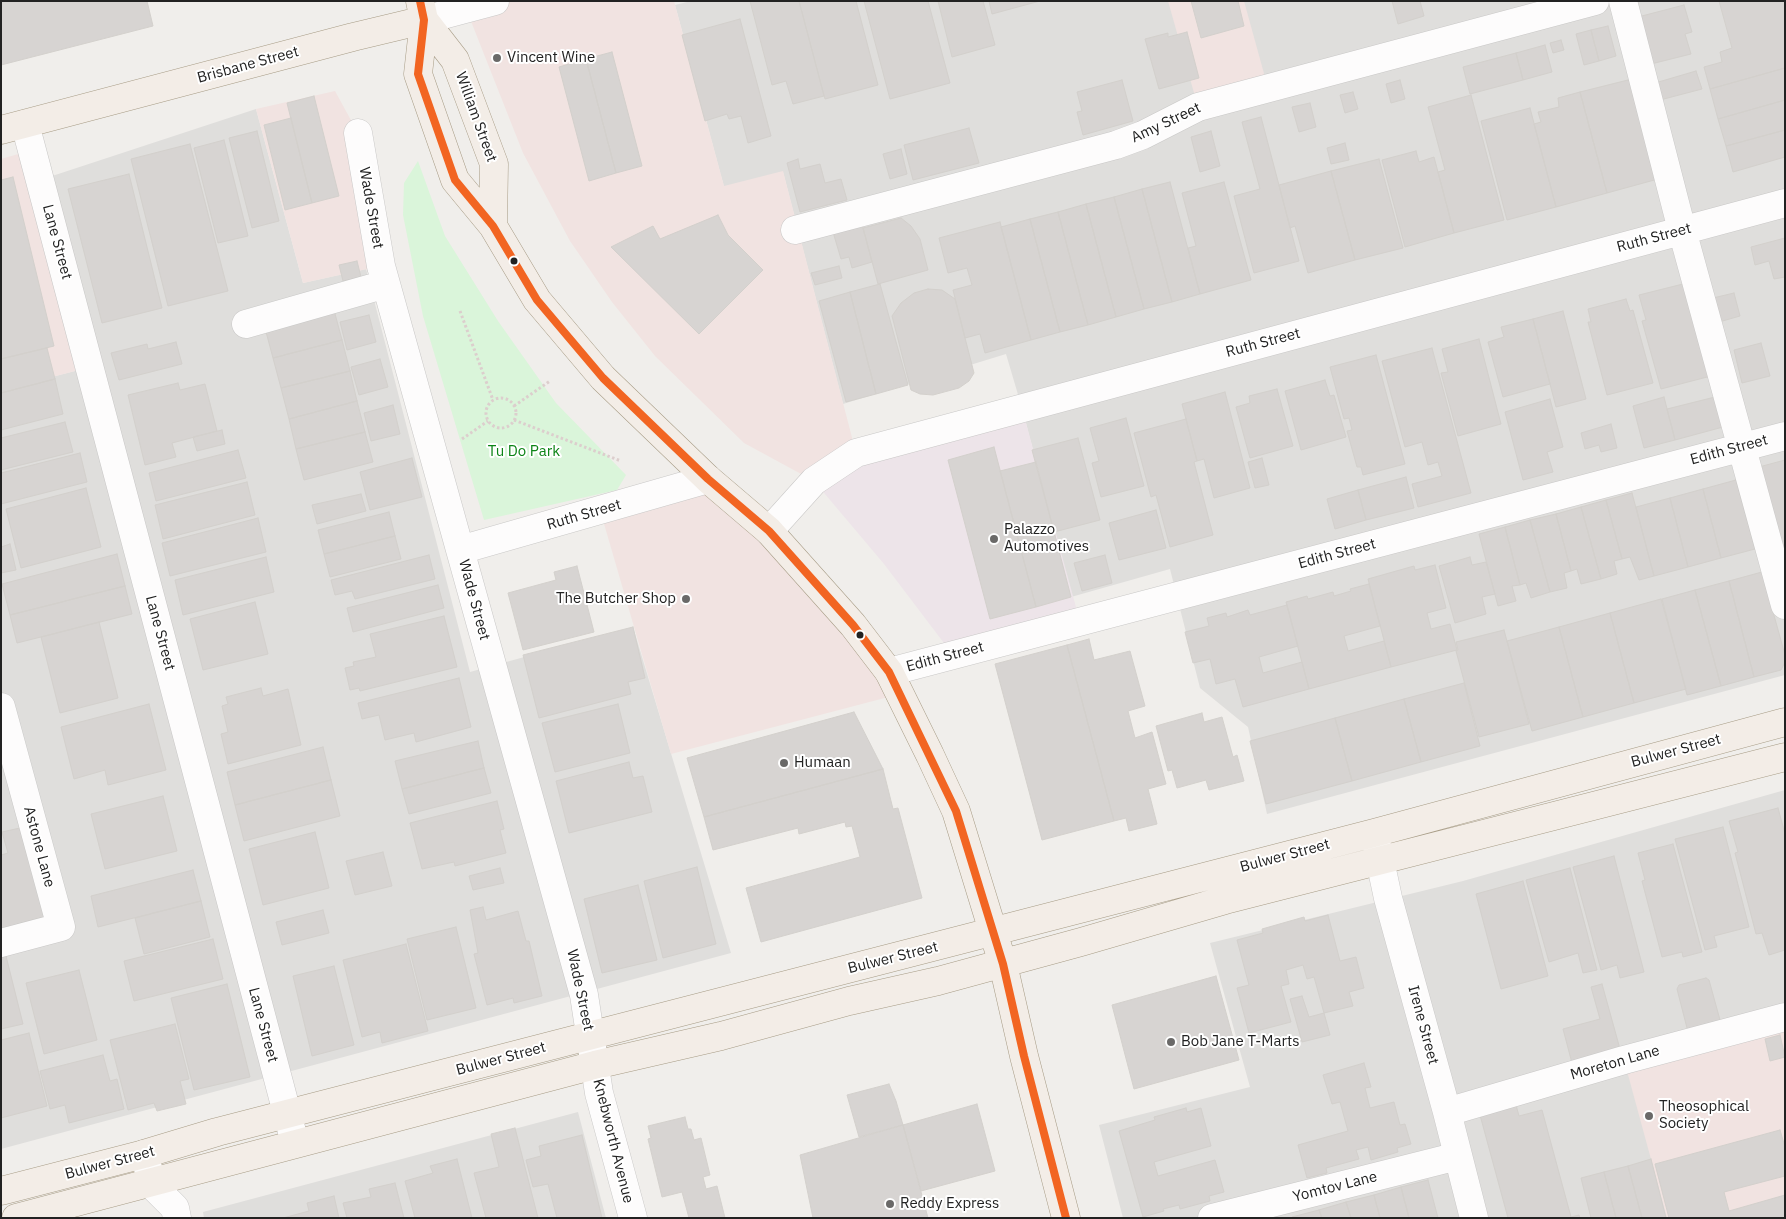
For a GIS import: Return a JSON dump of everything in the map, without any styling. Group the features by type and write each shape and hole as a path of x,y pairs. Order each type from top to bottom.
{"main road":[{"name":"Brisbane Street","path":"13,127 343,39 422,10"},
{"path":"422,10 418,74 454,180 493,226 537,300 603,378 708,479 769,531 853,625 889,672 956,811 1003,964 1024,1056 1066,1218"},
{"name":"William Street","path":"422,10 455,60 494,164 493,226"},
{"name":"Bulwer Street","path":"1,1191 144,1154 217,1132 1374,833 1785,722"},
{"name":"Bulwer Street","path":"16,1218 594,1065 721,1036 849,1001 918,986 1003,964 1225,900 1785,757"}],"street":[{"name":"Brisbane Street","path":"422,10 495,1"},
{"name":"Amy Street","path":"795,230 1116,145 1143,135 1198,107 1595,1"},
{"path":"1623,1 1682,230 1785,605"},
{"name":"Lane Street","path":"13,127 295,1143"},
{"name":"Wade Street","path":"358,133 381,266 584,995 594,1065"},
{"name":"Ruth Street","path":"769,531 814,482 856,452 1785,203"},
{"path":"246,324 386,284"},
{"name":"Edith Street","path":"889,672 1785,436"},
{"name":"Ruth Street","path":"460,550 708,479"},
{"name":"Astone Lane","path":"1,707 61,927 1,943"},
{"name":"Irene Street","path":"1374,833 1388,898 1474,1218"},
{"name":"Moreton Lane","path":"1447,1112 1624,1060 1785,1018"},
{"name":"Knebworth Avenue","path":"594,1065 599,1093 633,1218"},
{"path":"144,1154 153,1186 175,1208 177,1218"},
{"name":"Yomtov Lane","path":"1212,1218 1458,1156"}],"path":[{"path":"460,311 493,400"},
{"path":"514,406 550,381"},
{"path":"508,399 514,406 514,420 506,427 496,427 486,417 487,407 493,400 508,399"},
{"path":"514,420 621,461"},
{"path":"454,444 488,421"}],"shaded area":[{"path":"463,1 674,1 724,186 783,171 856,453 814,481 744,443 655,356 612,302 570,241 523,153"},
{"path":"691,1 1785,1 1785,675 1267,814 1248,727 1200,688 1170,569 1071,597 1022,408 1006,354 843,404 783,172 724,187 675,5"},
{"path":"1168,1 1244,1 1268,88 1198,107"},
{"path":"335,91 358,133 381,266 303,283 256,109"},
{"path":"256,109 303,283 366,269 470,672 633,627 731,953 1,1149 1,390 90,367 40,180"},
{"path":"32,150 91,367 1,390 1,159"},
{"path":"1022,408 1080,622 953,655 884,564 814,481"},
{"path":"708,479 900,694 671,754 600,510"},
{"path":"1785,790 1785,1218 1123,1218 1099,1125 1250,1087 1210,943 1463,881"},
{"path":"1785,1031 1785,1218 1667,1218 1624,1060"},
{"path":"578,1112 606,1218 204,1218 203,1212"}],"green space":[{"name":"Tu Do Park","path":"418,161 445,236 498,321 556,403 626,475 617,490 484,520 423,316 403,215 404,183"}],"building":[{"path":"1,1 147,1 153,26 1,65"},
{"path":"750,1 799,1 824,96 793,104 786,81 772,85"},
{"path":"799,1 856,1 878,85 825,99"},
{"path":"864,1 928,1 950,83 890,99"},
{"path":"938,1 983,1 995,45 952,57"},
{"path":"989,1 1040,1 992,14"},
{"path":"1191,1 1238,1 1244,26 1201,38"},
{"path":"1392,1 1420,1 1424,16 1398,24"},
{"path":"1719,1 1785,1 1785,68 1710,89 1704,67 1722,62 1720,52 1732,48"},
{"path":"1684,5 1692,32 1685,34 1691,54 1651,64 1638,17"},
{"path":"740,19 771,136 748,143 741,116 729,119 727,114 705,121 682,35"},
{"path":"1608,26 1616,56 1599,61 1591,30"},
{"path":"1591,30 1599,61 1584,65 1576,34"},
{"path":"1187,32 1199,78 1159,89 1145,39 1168,33 1168,37"},
{"path":"1561,40 1564,50 1553,53 1550,43"},
{"path":"1545,45 1552,72 1523,80 1516,53"},
{"path":"612,52 642,166 616,173 586,59"},
{"path":"1516,53 1523,80 1470,94 1463,67"},
{"path":"586,59 616,173 589,181 559,67"},
{"path":"1785,68 1785,100 1718,119 1710,89"},
{"path":"1696,71 1702,89 1660,100 1655,83"},
{"path":"1632,79 1658,179 1607,193 1580,92"},
{"path":"1122,80 1133,121 1083,135 1077,112 1082,111 1077,92"},
{"path":"1400,80 1405,99 1391,103 1386,84"},
{"path":"1353,92 1358,109 1345,113 1340,95"},
{"path":"1580,92 1607,193 1556,207 1534,124 1541,122 1538,112 1559,107 1558,98"},
{"path":"1471,95 1504,220 1454,233 1438,172 1445,170 1428,107"},
{"path":"314,96 339,196 312,203 287,103"},
{"path":"1785,100 1785,130 1726,146 1718,119"},
{"path":"1310,103 1316,127 1299,132 1292,107"},
{"path":"1530,108 1556,207 1507,220 1481,121"},
{"path":"1261,117 1299,261 1254,273 1234,196 1260,189 1242,122"},
{"path":"291,118 312,203 285,210 264,125"},
{"path":"969,128 979,163 913,180 904,145"},
{"path":"1785,130 1785,157 1733,172 1726,146"},
{"path":"257,131 279,221 252,228 229,138"},
{"path":"1211,131 1220,166 1200,172 1191,137"},
{"path":"224,140 248,236 218,243 194,148"},
{"path":"1345,143 1349,160 1331,164 1327,148"},
{"path":"190,144 228,291 168,306 131,159"},
{"path":"901,149 907,174 890,179 883,154"},
{"path":"1416,151 1419,162 1434,157 1454,233 1405,247 1382,160"},
{"path":"798,159 800,169 820,164 825,183 841,179 847,200 800,212 787,163"},
{"path":"1379,159 1403,248 1355,260 1331,171"},
{"path":"1331,171 1355,260 1308,273 1295,226 1290,228 1279,185"},
{"path":"129,174 162,308 102,323 68,189"},
{"path":"13,177 54,346 1,359 1,180"},
{"path":"1170,182 1200,294 1172,302 1142,189"},
{"path":"1224,182 1251,280 1200,294 1188,248 1196,246 1182,193"},
{"path":"1142,189 1172,302 1144,309 1114,197"},
{"path":"1114,197 1144,309 1116,317 1086,204"},
{"path":"1086,204 1116,317 1088,325 1058,212"},
{"path":"1058,212 1088,325 1060,332 1030,219"},
{"path":"718,215 728,235 763,270 699,334 611,247 653,226 660,239"},
{"path":"901,218 911,226 920,239 928,270 878,284 863,228"},
{"path":"1030,219 1060,332 1031,340 1001,227"},
{"path":"1000,222 1031,340 985,353 980,334 965,338 953,290 972,285 967,268 948,273 939,238"},
{"path":"862,224 872,262 852,268 849,257 841,259 833,232"},
{"path":"1785,238 1785,277 1774,279 1769,261 1755,265 1751,247"},
{"path":"357,261 361,277 343,281 339,265"},
{"path":"839,266 842,278 815,285 811,273"},
{"path":"1687,283 1711,376 1661,389 1642,321 1646,320 1639,295"},
{"path":"880,284 908,385 876,394 850,292"},
{"path":"928,289 942,290 955,299 974,373 969,381 959,388 933,395 920,394 911,390 892,316 901,303 914,293"},
{"path":"850,292 876,394 846,402 819,301"},
{"path":"1734,293 1740,316 1719,322 1713,298"},
{"path":"1626,299 1630,311 1633,310 1653,383 1607,395 1588,322 1591,322 1588,309"},
{"path":"334,310 342,340 273,358 265,328"},
{"path":"1563,311 1586,399 1556,407 1533,319"},
{"path":"369,315 376,342 347,350 340,322"},
{"path":"1533,319 1550,384 1503,397 1488,342 1504,337 1501,327"},
{"path":"1479,339 1501,424 1458,436 1441,373 1448,372 1442,349"},
{"path":"342,340 350,371 281,388 273,358"},
{"path":"176,342 182,364 119,380 111,353 147,344 148,349"},
{"path":"1761,343 1770,376 1742,383 1734,350"},
{"path":"47,348 55,379 1,393 1,359"},
{"path":"1432,348 1471,493 1418,507 1412,484 1442,476 1438,462 1428,465 1422,442 1405,447 1382,361"},
{"path":"1376,355 1405,464 1363,475 1361,467 1357,467 1347,431 1352,430 1349,418 1344,419 1330,367"},
{"path":"380,359 388,387 359,395 351,367"},
{"path":"350,371 357,401 289,419 281,388"},
{"path":"55,379 63,414 1,430 1,393"},
{"path":"1325,380 1330,396 1334,395 1346,437 1301,450 1285,391"},
{"path":"178,383 180,390 205,384 217,431 172,443 176,457 145,465 128,395"},
{"path":"1277,389 1293,446 1250,458 1236,407 1250,403 1249,396"},
{"path":"1225,392 1250,488 1214,498 1204,459 1197,461 1182,404"},
{"path":"1664,397 1675,440 1644,448 1633,406"},
{"path":"1715,397 1723,427 1675,440 1667,409"},
{"path":"1550,399 1563,447 1547,452 1553,472 1523,480 1505,412"},
{"path":"357,401 365,432 296,449 289,419"},
{"path":"393,405 400,434 371,441 364,413"},
{"path":"1126,418 1144,486 1101,497 1092,463 1099,461 1090,428"},
{"path":"1186,419 1197,461 1194,462 1213,535 1170,547 1156,495 1151,497 1134,433"},
{"path":"65,422 73,452 1,470 1,438"},
{"path":"1611,424 1617,448 1601,452 1599,445 1585,449 1581,433"},
{"path":"222,430 225,444 197,451 193,437"},
{"path":"365,432 373,462 304,480 296,449"},
{"path":"1078,438 1100,520 1054,532 1032,450"},
{"name":"Palazzo Automotives","path":"994,447 1036,607 990,619 948,460"},
{"path":"238,450 246,478 156,501 149,473"},
{"path":"80,453 87,482 1,504 1,473"},
{"path":"412,458 422,497 370,510 360,472"},
{"path":"1262,458 1269,485 1255,488 1248,462"},
{"path":"1785,460 1785,555 1759,467"},
{"path":"1036,462 1071,597 1036,607 1000,471"},
{"path":"1406,477 1414,508 1366,520 1358,490"},
{"path":"1736,480 1755,549 1721,558 1703,489"},
{"path":"247,482 255,515 163,539 155,505"},
{"path":"86,488 101,547 21,568 6,509"},
{"path":"1703,489 1721,558 1688,567 1670,498"},
{"path":"1358,490 1366,520 1335,529 1327,499"},
{"path":"1632,493 1654,576 1639,580 1630,557 1622,559 1606,500"},
{"path":"361,494 366,511 317,524 312,505"},
{"path":"1670,498 1688,567 1654,576 1636,507"},
{"path":"1606,500 1622,559 1614,561 1617,574 1601,579 1581,507"},
{"path":"1581,507 1601,579 1581,584 1577,569 1571,571 1556,514"},
{"path":"1156,510 1166,548 1119,560 1109,523"},
{"path":"389,512 395,536 324,554 318,530"},
{"path":"1556,514 1571,571 1564,573 1567,588 1550,592 1530,520"},
{"path":"258,518 266,552 170,576 162,543"},
{"path":"1530,520 1550,592 1531,598 1526,583 1520,585 1505,527"},
{"path":"1505,527 1520,585 1512,586 1516,601 1498,606 1479,534"},
{"path":"395,536 401,559 330,577 324,554"},
{"path":"10,544 16,570 1,573 1,547"},
{"path":"117,554 125,586 10,615 2,584"},
{"path":"429,555 435,579 355,599 352,591 335,595 331,580"},
{"path":"1105,555 1112,583 1082,591 1074,563"},
{"path":"266,557 274,592 183,615 175,580"},
{"path":"1470,557 1472,565 1486,562 1495,594 1482,597 1486,614 1455,623 1439,566"},
{"path":"1435,565 1446,608 1427,613 1431,629 1450,624 1457,650 1391,667 1368,579 1414,566 1415,570"},
{"path":"577,566 594,632 523,650 508,593 556,580 554,572"},
{"path":"1762,572 1785,655 1785,662 1781,670 1754,677 1729,581"},
{"path":"1729,581 1754,677 1721,686 1695,590"},
{"path":"1369,584 1380,626 1344,636 1348,651 1384,641 1391,667 1309,689 1286,602 1307,596 1308,599 1333,592 1334,596"},
{"path":"438,585 444,608 353,632 347,608"},
{"path":"125,586 132,614 17,643 10,615"},
{"path":"1695,590 1721,686 1687,695 1662,599"},
{"path":"1661,599 1686,689 1634,703 1610,613"},
{"path":"255,602 268,654 203,670 190,619"},
{"path":"1287,605 1298,646 1259,657 1263,673 1302,662 1309,689 1243,707 1235,679 1216,684 1210,659 1193,663 1185,632 1209,626 1207,618 1226,613 1227,617 1248,610 1250,615"},
{"path":"1610,613 1634,703 1583,717 1559,627"},
{"path":"444,616 457,667 360,691 359,688 350,690 345,668 354,666 353,662 376,657 370,634"},
{"path":"99,622 118,698 60,713 41,637"},
{"path":"633,627 645,678 628,682 631,694 539,718 523,655"},
{"path":"1559,627 1583,717 1532,731 1507,641"},
{"path":"1504,630 1529,724 1479,737 1456,651 1458,650 1456,642"},
{"path":"1089,639 1094,660 1130,651 1145,706 1128,711 1135,738 1152,732 1166,784 1148,789 1157,824 1129,831 1126,818 1114,821 1067,645"},
{"path":"1067,645 1114,821 1042,840 995,664"},
{"path":"459,678 471,727 416,742 414,733 385,740 379,715 362,719 358,703"},
{"path":"1464,683 1480,746 1421,762 1404,699"},
{"path":"261,688 263,696 288,689 301,745 228,764 221,734 228,732 222,706 228,704 226,697"},
{"path":"1404,699 1421,762 1352,781 1335,718"},
{"path":"149,704 166,770 108,785 105,770 74,779 61,727"},
{"path":"618,704 630,753 555,772 542,723"},
{"name":"Humaan","path":"854,712 883,769 704,817 687,758"},
{"path":"1202,713 1204,722 1222,717 1233,757 1237,755 1244,781 1209,790 1206,780 1177,788 1172,770 1168,771 1156,726"},
{"path":"1335,718 1352,781 1266,804 1250,741"},
{"path":"478,741 484,768 402,789 395,761"},
{"path":"323,747 331,780 235,805 227,772"},
{"path":"629,762 633,778 643,776 652,812 569,833 556,781"},
{"path":"484,768 491,793 409,814 402,789"},
{"path":"883,769 893,809 898,808 922,898 761,942 746,888 860,857 852,826 846,827 845,822 799,834 798,828 713,850 704,817"},
{"path":"331,780 340,816 244,841 235,805"},
{"path":"163,796 177,851 105,869 91,814"},
{"path":"497,801 504,829 500,830 506,853 455,866 454,862 422,869 410,823"},
{"path":"1778,808 1785,834 1785,950 1769,955 1762,933 1756,934 1735,853 1738,852 1729,821"},
{"path":"29,826 51,915 17,924 19,932 1,937 1,855 8,853 2,832"},
{"path":"1723,827 1749,927 1714,936 1717,947 1705,950 1675,839"},
{"path":"315,832 329,888 263,905 249,849"},
{"path":"1673,844 1702,952 1683,957 1682,952 1662,957 1642,881 1645,880 1638,853"},
{"path":"383,852 392,886 355,895 346,861"},
{"path":"1614,856 1644,972 1620,978 1617,965 1601,970 1573,867"},
{"path":"697,867 716,944 663,958 644,881"},
{"path":"500,868 504,883 473,890 469,876"},
{"path":"1570,868 1597,970 1583,973 1578,953 1549,962 1526,880"},
{"path":"193,870 201,901 98,927 91,896"},
{"path":"1523,881 1548,976 1501,989 1476,894"},
{"path":"638,885 657,960 602,973 584,899"},
{"path":"201,901 210,937 144,954 135,918"},
{"path":"483,907 486,920 518,911 526,941 529,941 542,996 514,1003 513,998 487,1005 474,954 478,953 470,910"},
{"path":"323,910 329,933 282,945 276,922"},
{"path":"1328,915 1340,961 1356,957 1364,988 1349,992 1353,1006 1324,1013 1314,977 1307,979 1303,965 1286,970 1289,984 1281,986 1291,1022 1249,1033 1237,988 1249,985 1237,940 1263,933 1262,929 1304,917 1305,921"},
{"path":"456,927 476,1008 427,1020 407,939"},
{"path":"213,939 223,979 134,1001 124,961"},
{"path":"406,944 428,1031 382,1043 380,1032 362,1037 343,960"},
{"path":"5,952 23,1024 1,1029 1,953"},
{"path":"334,966 354,1045 312,1056 293,976"},
{"path":"79,970 97,1040 44,1054 26,983"},
{"path":"1216,976 1239,1060 1134,1089 1112,1005"},
{"path":"1706,978 1709,980 1720,1020 1718,1024 1691,1031 1687,1028 1677,989 1679,985"},
{"path":"227,984 250,1077 194,1090 171,998"},
{"path":"1602,984 1620,1049 1572,1063 1563,1029 1600,1019 1591,987"},
{"path":"1302,996 1309,1017 1324,1013 1330,1035 1302,1042 1290,999"},
{"path":"175,1024 189,1079 180,1081 186,1104 157,1111 154,1103 128,1110 110,1040"},
{"path":"29,1033 47,1106 1,1118 1,1040"},
{"path":"1780,1035 1785,1057 1770,1061 1765,1039"},
{"path":"103,1055 110,1081 117,1079 124,1109 69,1123 65,1105 50,1109 40,1071"},
{"path":"1364,1063 1371,1087 1365,1088 1370,1108 1394,1102 1400,1125 1405,1124 1411,1144 1397,1148 1398,1152 1371,1160 1368,1147 1356,1150 1359,1159 1326,1168 1327,1173 1307,1178 1298,1145 1348,1131 1340,1102 1332,1104 1323,1075"},
{"path":"889,1084 903,1125 859,1137 847,1095"},
{"path":"977,1104 995,1171 921,1191 903,1125"},
{"path":"1516,1105 1519,1116 1542,1110 1571,1217 1579,1215 1580,1218 1508,1218 1480,1115"},
{"path":"1186,1108 1187,1112 1201,1108 1211,1146 1154,1162 1158,1176 1215,1160 1224,1192 1209,1196 1210,1201 1180,1209 1179,1205 1143,1217 1119,1131 1155,1120 1154,1117"},
{"path":"685,1117 688,1129 691,1129 694,1140 701,1138 710,1175 703,1177 706,1189 717,1186 725,1218 689,1218 682,1192 662,1197 648,1139 651,1138 648,1126"},
{"path":"903,1125 928,1218 813,1218 800,1155"},
{"path":"515,1128 538,1218 486,1218 474,1173 499,1167 491,1134"},
{"path":"1780,1130 1785,1147 1785,1176 1724,1192 1729,1211 1785,1195 1785,1218 1669,1218 1655,1164"},
{"path":"582,1135 602,1218 557,1218 548,1184 533,1187 526,1160 541,1156 539,1146"},
{"path":"457,1159 472,1218 415,1218 405,1181 433,1173 430,1166"},
{"path":"1651,1159 1666,1218 1642,1218 1628,1166"},
{"path":"1628,1166 1642,1218 1616,1218 1604,1172"},
{"path":"1604,1172 1616,1218 1591,1218 1581,1178"},
{"path":"1428,1180 1438,1218 1409,1218 1401,1187"},
{"path":"395,1183 404,1218 347,1218 343,1203 371,1197 369,1189"},
{"path":"1401,1187 1409,1218 1380,1218 1374,1195"},
{"path":"1374,1195 1380,1218 1351,1218 1346,1202"},
{"path":"334,1196 339,1218 283,1218 309,1211 307,1203"},
{"path":"1346,1202 1351,1218 1322,1218 1319,1210"},
{"path":"1319,1210 1322,1218 1292,1218 1292,1217"}],"transit line":[{"path":"420,1 424,20 418,74 455,180 493,226 537,300 603,378 708,479 769,531 853,625 889,672 956,811 1003,964 1024,1056 1066,1218"}],"place":[{"name":"Vincent Wine","path":"497,58"},
{"name":"Palazzo Automotives","path":"994,539"},
{"name":"The Butcher Shop","path":"686,599"},
{"name":"Humaan","path":"784,763"},
{"name":"Bob Jane T-Marts","path":"1171,1042"},
{"name":"Theosophical Society","path":"1649,1116"},
{"name":"Reddy Express","path":"890,1204"}]}
